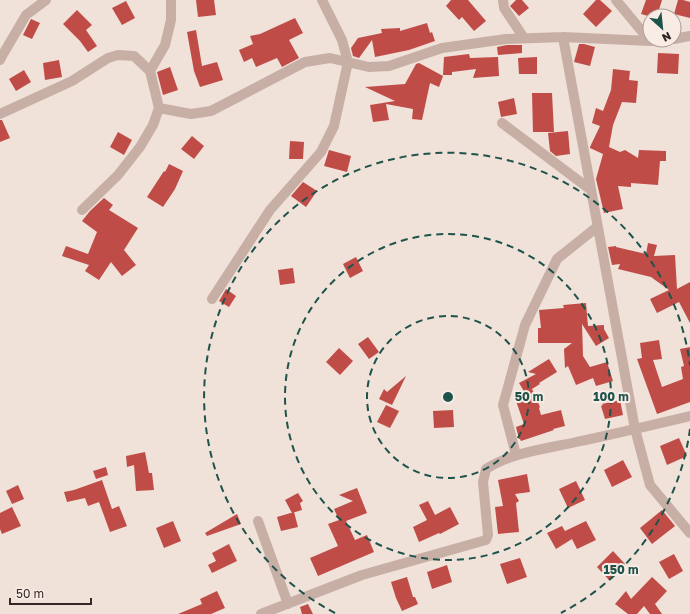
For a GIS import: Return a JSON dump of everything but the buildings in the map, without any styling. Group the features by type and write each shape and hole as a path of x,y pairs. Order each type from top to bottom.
{"street":[{"path":"0,60 26,15 46,0"},
{"path":"150,71 165,45 171,20 171,0"},
{"path":"212,299 270,210 321,152 334,126 348,62 342,40 322,0"},
{"path":"503,0 504,8 524,38"},
{"path":"616,0 642,31"},
{"path":"159,108 191,114 211,111 305,62 330,58 369,67 389,66 442,48 506,39 563,37 642,41"},
{"path":"563,37 635,429 650,484 690,533"},
{"path":"0,114 72,81 108,58 118,55 134,56 150,71 159,108 153,125 140,147 118,175 82,210"},
{"path":"502,123 591,190"},
{"path":"516,455 503,405 525,325 557,259 598,227"},
{"path":"262,614 362,574 486,540 488,535 484,482 486,470 495,463 516,455 690,416"},
{"path":"258,521 288,604"}]}
